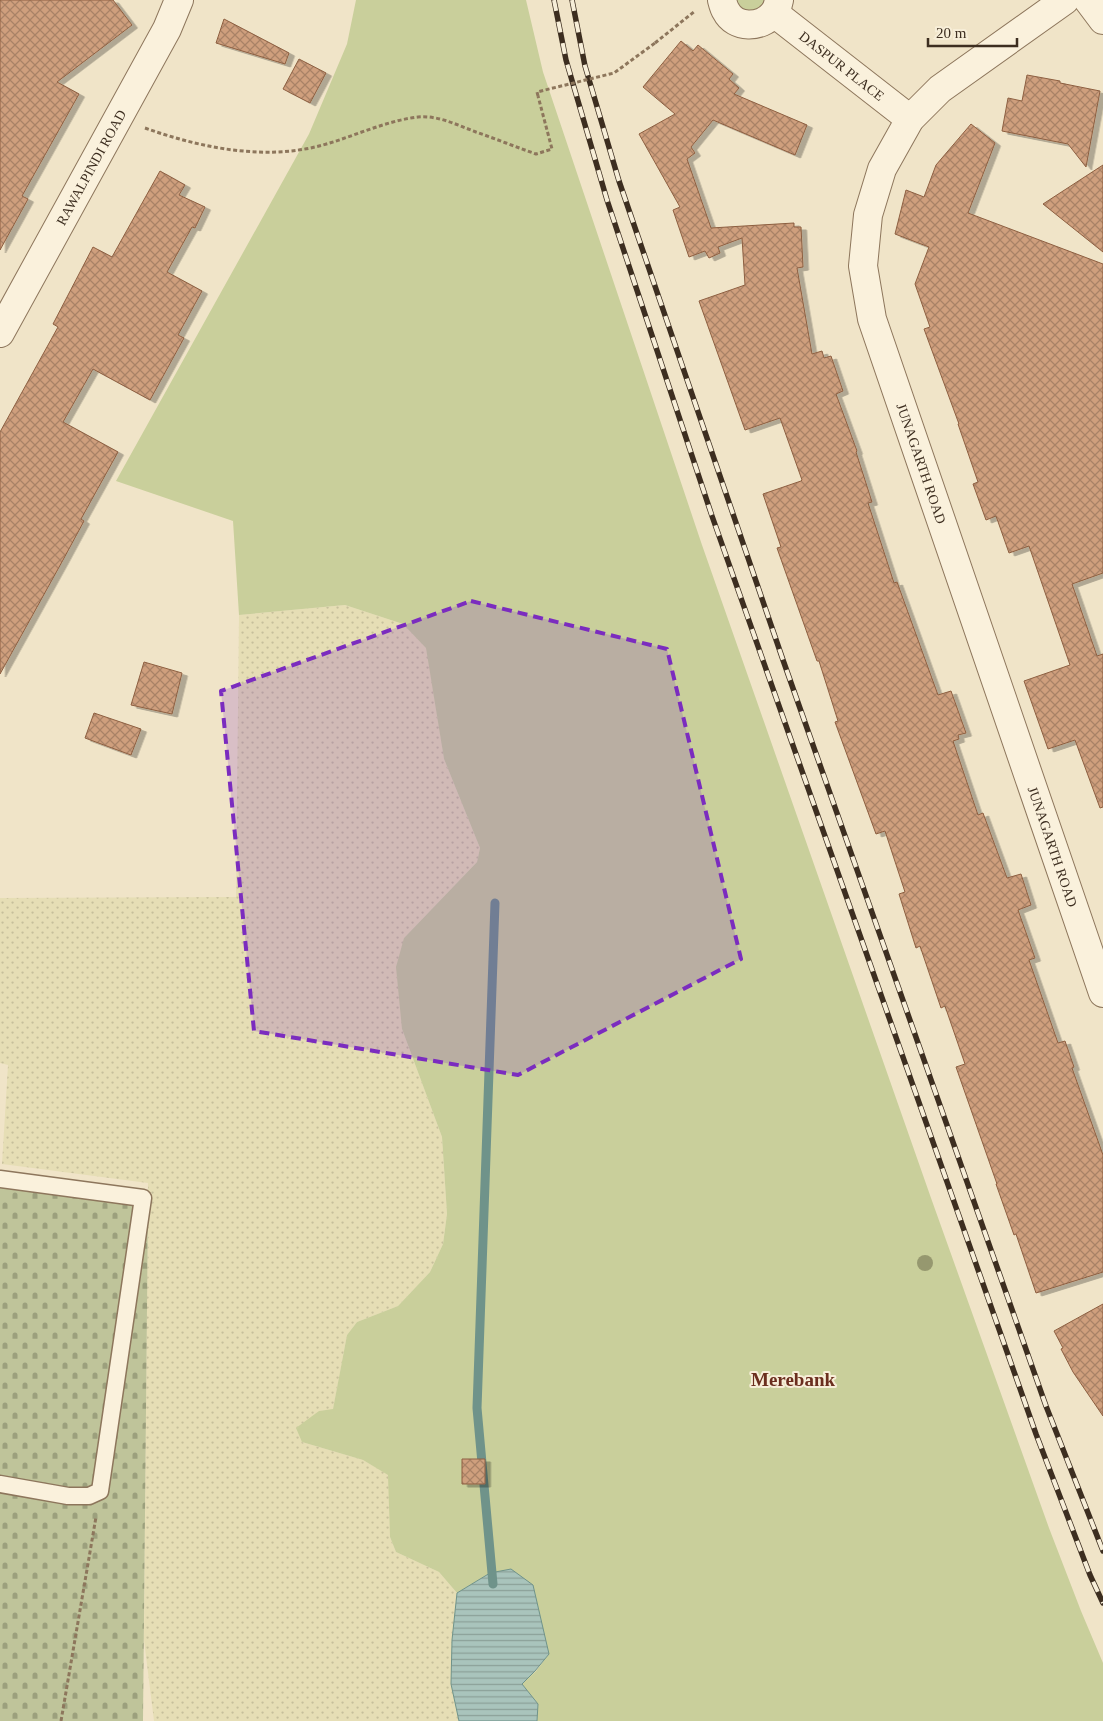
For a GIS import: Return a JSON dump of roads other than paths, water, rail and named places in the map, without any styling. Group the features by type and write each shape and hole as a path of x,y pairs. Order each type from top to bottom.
{"street":[{"name":"RAWALPINDI ROAD","path":"0,333 166,29 179,0"},
{"name":"JUNAGARTH ROAD","path":"1065,0 940,89 910,119 882,169 868,215 862,266 872,319 1103,993"},
{"path":"1088,0 1103,20"},
{"name":"DASPUR PLACE","path":"713,4 736,22 750,25 764,22 777,7 910,119"}],"lane":[{"path":"0,1179 143,1198 100,1491 89,1496 68,1496 0,1484"}],"water":[{"path":"511,1569 533,1585 549,1654 522,1684 538,1704 537,1721 459,1721 451,1684 452,1640 457,1593 490,1573"}],"waterway":[{"path":"493,1584 477,1408 495,903"}],"railway":[{"path":"554,0 566,60 607,200 712,516 1036,1434 1090,1575 1103,1603"},
{"path":"572,0 585,66 619,181 783,660 1046,1406 1103,1551"}],"district":[{"name":"Merebank","path":"793,1379"}]}
